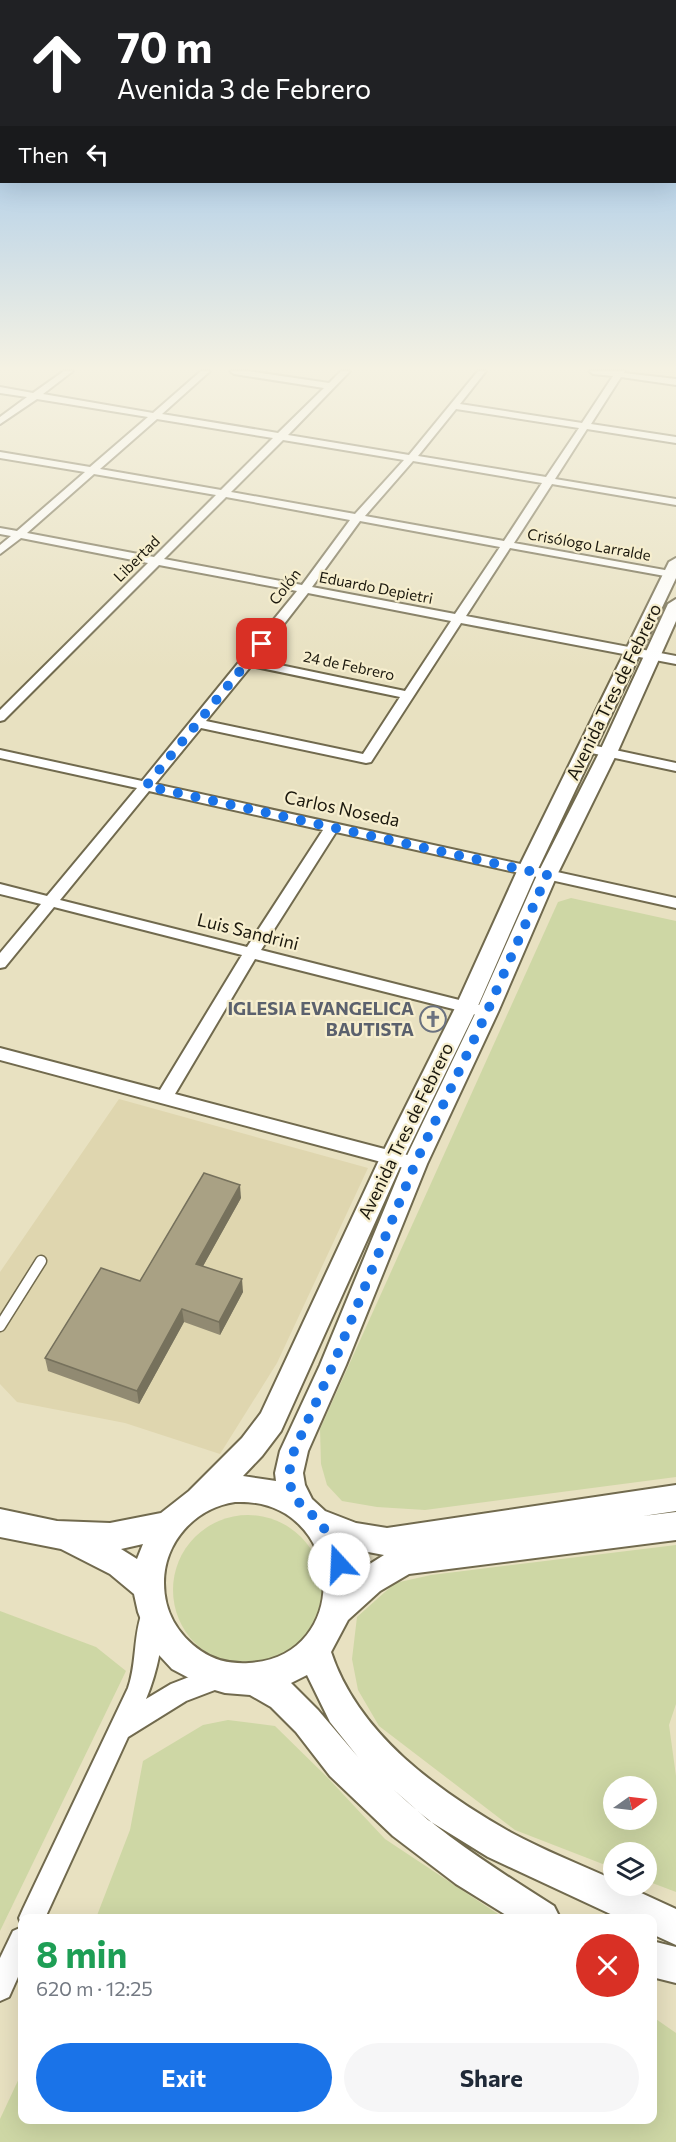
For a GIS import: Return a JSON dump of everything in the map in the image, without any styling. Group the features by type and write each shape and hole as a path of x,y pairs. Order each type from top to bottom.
{"main road":[{"name":"Avenida Tres de Febrero","path":"193,1506 252,1447 271,1422 392,1158 476,1010 537,872 598,751 642,654 674,571"},
{"path":"642,654 676,604"},
{"path":"236,1677 285,1668 314,1648 337,1609 342,1579 336,1549 291,1488 289,1473 294,1451 333,1365 476,1010"},
{"path":"536,1914 468,1872 405,1824 342,1764 307,1721 282,1696 236,1677 190,1665 166,1644 151,1617 146,1585 154,1553 170,1525 193,1506 219,1494 247,1490 274,1493 355,1537 387,1542 676,1498"},
{"path":"0,1523 57,1535 110,1537 170,1525"},
{"path":"337,1609 360,1585 387,1568 408,1560 676,1526"},
{"path":"57,1535 111,1557 128,1568 146,1585"},
{"path":"314,1648 324,1679 341,1711 378,1755 440,1808 500,1845 648,1914"},
{"path":"657,1918 676,1927"},
{"path":"657,1960 676,1965"}],"street":[{"path":"0,551 90,471"},
{"name":"Crisólogo Larralde","path":"96,471 506,545 674,571"},
{"name":"Libertad","path":"0,717 247,471"},
{"name":"Colón","path":"0,963 248,662 357,518 399,471"},
{"path":"489,471 676,502"},
{"path":"196,723 366,759 557,471"},
{"name":"Eduardo Depietri","path":"0,531 676,660"},
{"name":"24 de Febrero","path":"248,662 408,695"},
{"path":"598,751 676,767"},
{"name":"Carlos Noseda","path":"0,754 676,903"},
{"path":"165,1096 251,953 332,827"},
{"name":"Luis Sandrini","path":"0,889 476,1010"},
{"path":"0,1053 415,1164"},
{"path":"35,1914 140,1689 146,1666 151,1617"},
{"path":"122,1728 179,1692 236,1677"},
{"path":"0,1988 18,1949"}],"lane":[{"path":"0,1326 41,1261"}],"shaded area":[{"path":"119,1099 368,1168 277,1363 220,1454 125,1423 17,1402 0,1384 0,1272"}],"green space":[{"path":"571,898 676,921 676,1477 425,1510 377,1507 342,1501 327,1485 321,1464 320,1429 558,902"},
{"path":"248,1515 263,1516 277,1521 290,1527 301,1537 311,1548 317,1561 322,1575 322,1605 317,1619 311,1632 301,1643 290,1653 277,1659 263,1664 248,1665 233,1664 219,1659 206,1653 195,1643 185,1632 179,1619 174,1605 173,1590 174,1575 179,1561 185,1548 195,1537 206,1527 219,1521 233,1516"},
{"path":"676,1545 676,1704 669,1725 676,1776 676,1892 657,1885 657,1842 603,1842 603,1864 515,1830 379,1726 358,1690 352,1659 357,1617 395,1583 431,1575"},
{"path":"0,1611 96,1647 126,1671 0,1931"},
{"path":"228,1720 275,1726 385,1839 498,1914 98,1914 130,1830 143,1761 203,1725"},
{"path":"657,2020 676,2033 676,2142 0,2142 0,2119 18,2081 18,2124 657,2124"}],"building":[{"path":"204,1173 240,1185 196,1264 242,1279 219,1322 182,1309 137,1391 45,1358 101,1268 140,1281"}],"place":[{"name":"IGLESIA EVANGELICA BAUTISTA","path":"433,1019"}],"route":[{"path":"262,644 146,786 547,875 487,1012 415,1164 333,1365 294,1451 289,1473 291,1488 300,1504 321,1523 336,1549 339,1564"}]}
